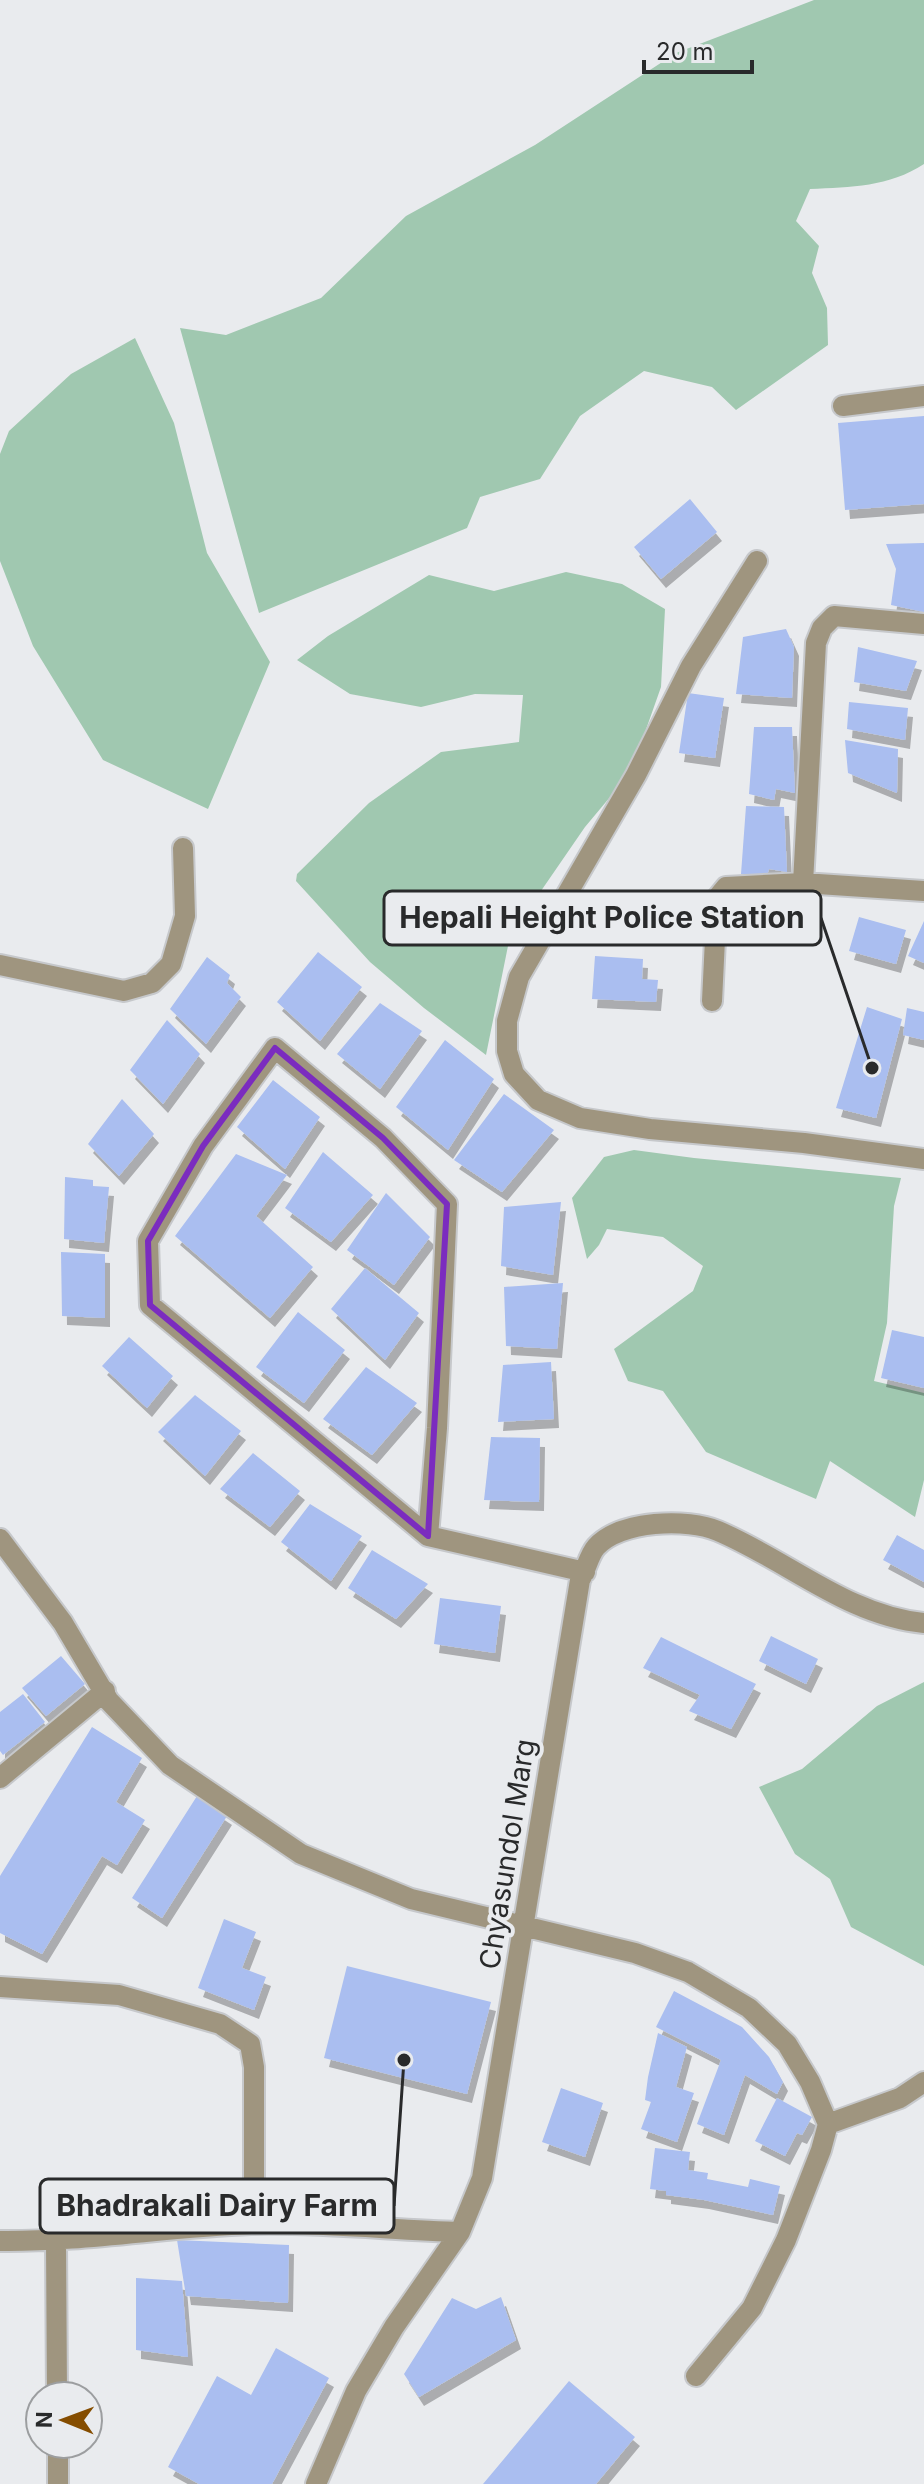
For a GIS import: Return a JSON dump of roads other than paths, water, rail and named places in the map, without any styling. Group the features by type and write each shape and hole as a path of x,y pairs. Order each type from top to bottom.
{"street":[{"path":"843,406 924,396"},
{"path":"757,561 691,666 636,775 519,977 507,1021 507,1051 514,1074 538,1100 580,1118 650,1129 804,1143 924,1159"},
{"path":"803,883 816,643 822,628 834,616 924,624"},
{"path":"0,965 124,991 152,983 171,964 185,916 183,848"},
{"path":"712,1001 717,898 726,887 803,883 924,891"},
{"path":"428,1536 437,1428 447,1204 383,1138 275,1048 203,1146 148,1241 150,1305 428,1536 585,1572"},
{"name":"Chyasundol Marg","path":"316,2484 356,2391 394,2327 460,2232 482,2178 580,1580 596,1547 625,1529 675,1523 716,1530 869,1610 924,1623"},
{"path":"0,1539 63,1623 109,1701 170,1765 301,1854 411,1899 635,1953 688,1972 749,2008 787,2044 810,2082 828,2124 821,2150 786,2240 752,2308 696,2376"},
{"path":"0,1778 105,1691"},
{"path":"0,1987 119,1995 220,2024 250,2044 254,2067 254,2224"},
{"path":"828,2124 900,2098 924,2082"},
{"path":"0,2241 56,2242 132,2232 254,2224 460,2232"},
{"path":"56,2242 57,2380"},
{"path":"58,2460 58,2484"}],"place":[{"name":"Hepali Height Police Station","path":"872,1068"},
{"name":"Bhadrakali Dairy Farm","path":"404,2060"}]}
